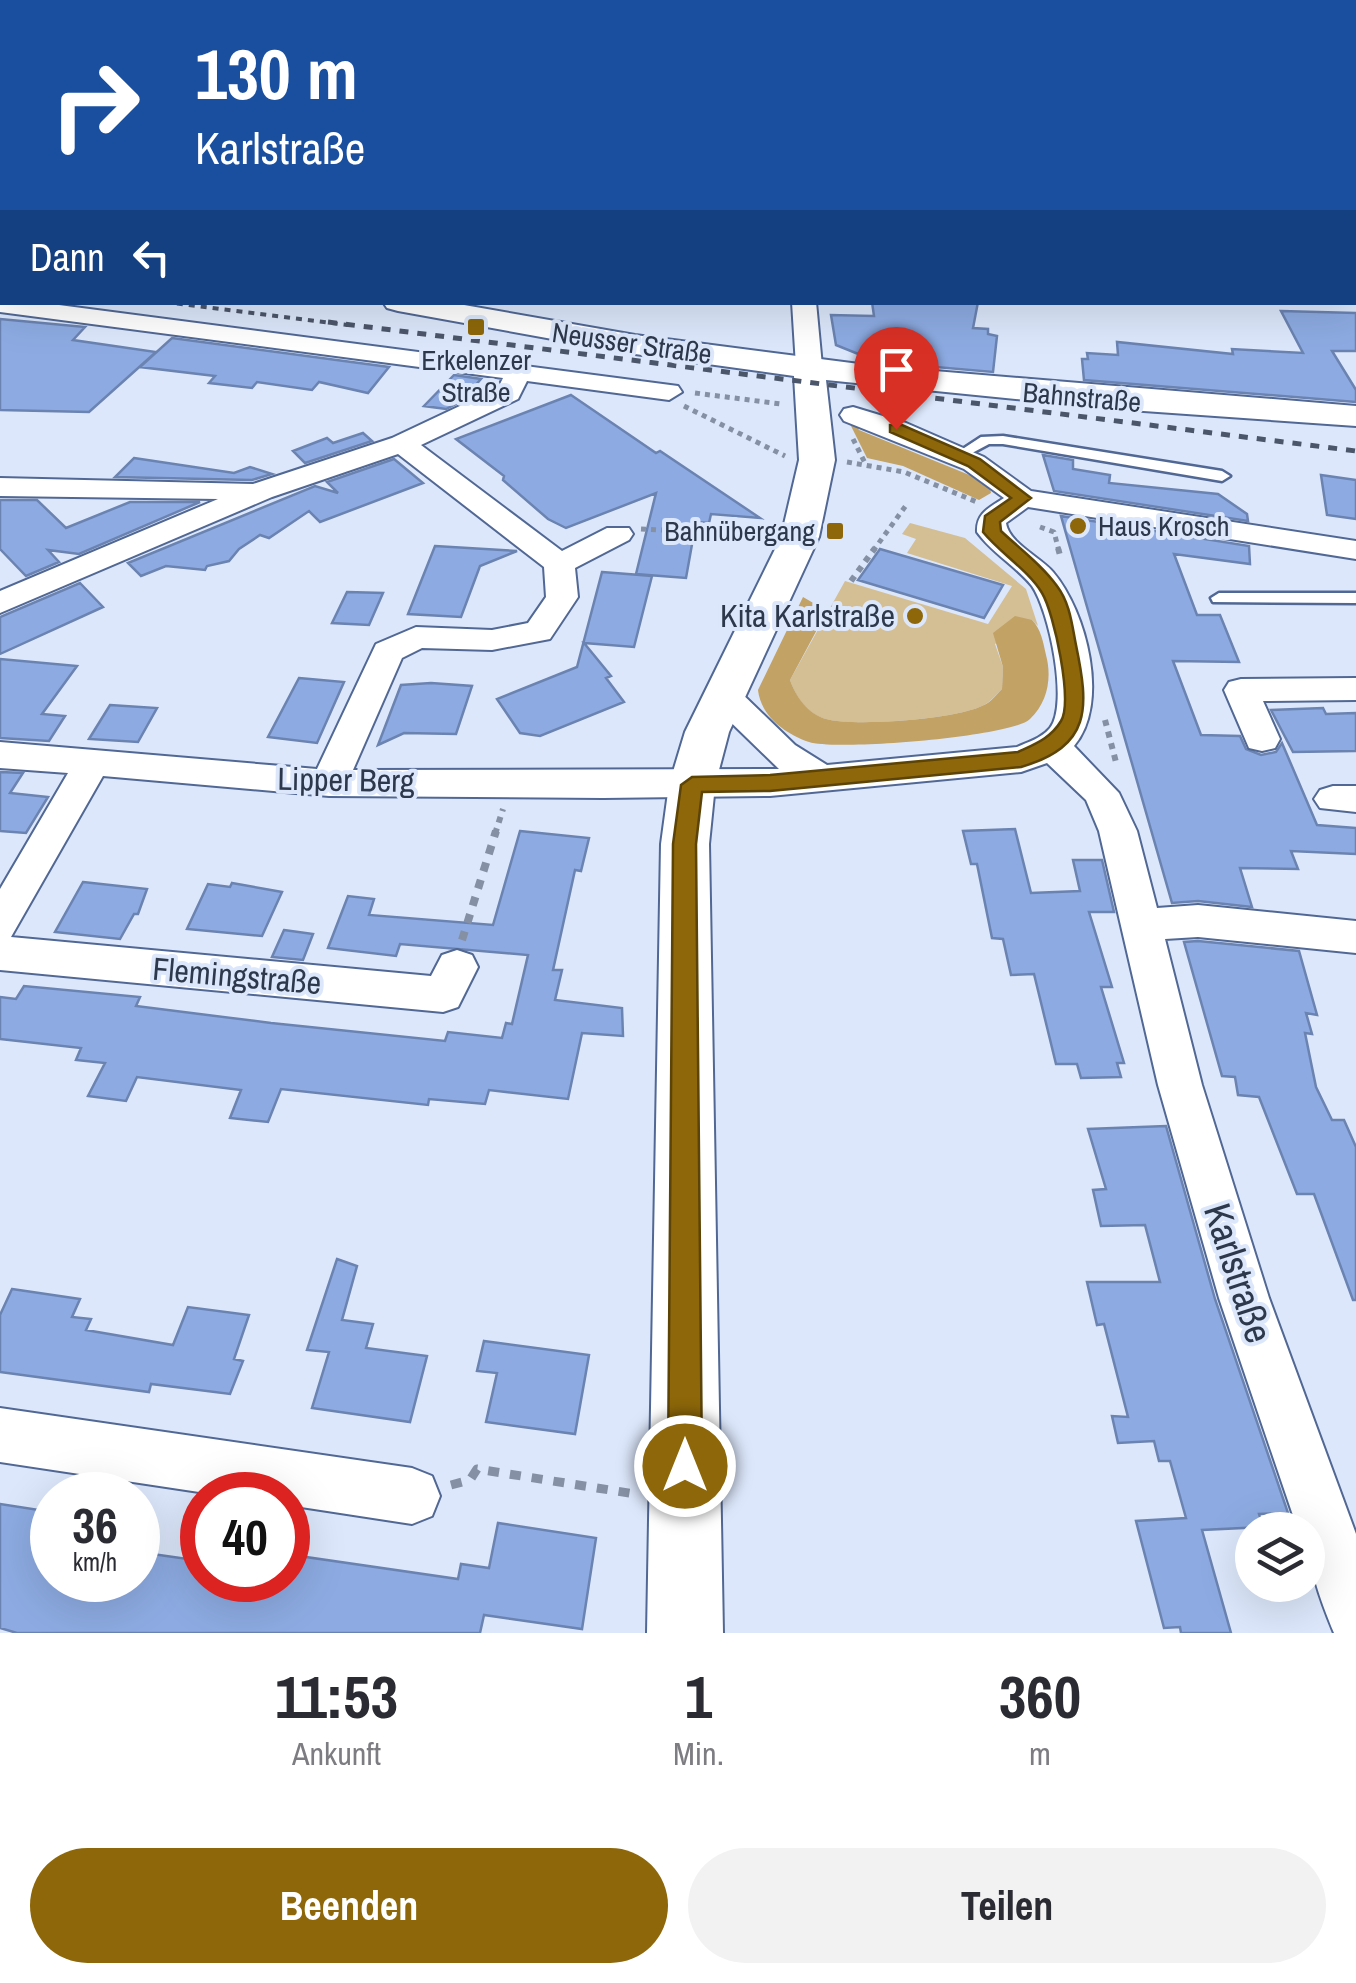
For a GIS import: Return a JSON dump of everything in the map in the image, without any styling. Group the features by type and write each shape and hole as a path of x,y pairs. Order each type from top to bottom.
{"street":[{"path":"7,305 668,392"},
{"name":"Neusser Straße","path":"413,305 556,334 808,366"},
{"path":"686,1633 684,844 692,785 707,732 800,537 817,460 804,305"},
{"name":"Bahnstraße","path":"808,366 1133,402 1356,416"},
{"path":"0,602 262,492 402,444 510,393 518,374"},
{"path":"853,415 960,456 1022,498 1356,550"},
{"path":"329,784 388,652 416,637 492,640 539,632 562,597 559,564 402,444"},
{"path":"0,487 262,492"},
{"path":"692,785 821,778 1021,759 1052,746 1074,720 1075,689 1060,612 1042,580 992,532 991,520 1022,498"},
{"path":"559,564 618,534"},
{"path":"1262,739 1240,690 1356,689"},
{"path":"724,696 782,754 821,778"},
{"name":"Karlstraße","path":"1052,746 1100,793 1118,831 1180,1085 1244,1298 1356,1615"},
{"name":"Lipper Berg","path":"0,755 329,784 692,785"},
{"path":"0,925 92,763"},
{"path":"1139,925 1198,921 1356,936"},
{"name":"Flemingstraße","path":"0,953 443,995 457,967"},
{"path":"0,1435 412,1496"}],"lane":[{"path":"960,456 986,440 1003,440 1222,476"},
{"path":"1219,598 1356,598"}],"path":[{"path":"668,392 780,404 812,402"},
{"path":"668,392 676,402 792,459 865,463 904,472 986,506"},
{"path":"851,581 907,504"},
{"path":"618,534 634,529 800,537"},
{"path":"457,967 461,942 504,805 486,804"},
{"path":"412,1496 470,1480 478,1470 569,1481 685,1504"}],"shaded area":[{"path":"852,415 859,430 989,483 991,493 979,500 903,466 867,458 846,416"},
{"path":"910,523 965,538 1026,589 1038,626 1032,620 995,644 1003,667 1002,689 984,705 906,720 859,722 819,717 803,704 790,680 845,581 988,624 1012,586 907,553 916,539 902,534"},
{"path":"803,597 827,611 790,680 804,704 820,717 859,722 906,720 984,705 1002,689 1003,667 993,633 1015,616 1032,620 1038,627 1049,672 1045,697 1030,719 992,731 922,741 852,745 809,742 769,716 758,690"}],"building":[{"path":"872,305 977,305 973,328 988,329 988,334 997,336 993,372 878,362 836,345 831,315 874,316"},
{"path":"1281,311 1356,313 1356,351 1332,351 1356,390 1356,402 1084,380 1082,359 1088,359 1087,353 1118,355 1117,342 1233,354 1232,349 1303,353"},
{"path":"0,319 85,327 73,340 156,352 89,412 0,410"},
{"path":"172,338 389,367 368,393 319,382 312,390 257,382 252,388 209,383 215,376 140,367"},
{"path":"454,375 481,379 474,387 480,388 446,409 424,406"},
{"path":"571,395 760,518 711,514 709,523 696,522 686,578 636,574 656,493 566,528 548,519 503,480 504,476 456,439"},
{"path":"363,433 372,441 305,463 293,451 327,438 333,443"},
{"path":"1043,455 1073,460 1073,469 1110,475 1109,483 1218,494 1247,514 1248,521 1054,491"},
{"path":"134,458 234,473 250,467 272,474 252,480 115,477"},
{"path":"394,459 423,483 320,522 309,511 269,538 260,535 229,561 207,566 205,570 166,566 141,576 128,563 315,486 338,493 327,482"},
{"path":"1321,475 1356,480 1356,519 1327,515"},
{"path":"0,500 37,500 66,528 130,502 200,502 79,554 48,550 59,562 26,576 0,549"},
{"path":"1061,516 1249,546 1250,564 1174,554 1197,615 1220,615 1239,662 1173,661 1201,735 1240,736 1246,749 1261,755 1276,752 1282,743 1317,825 1356,828 1356,854 1291,851 1298,869 1240,868 1252,907 1198,901 1172,903"},
{"path":"435,546 517,551 480,566 461,617 408,614"},
{"path":"880,549 1003,585 984,618 858,580"},
{"path":"602,572 652,576 634,647 584,643 611,676 606,678 624,702 540,736 520,733 497,699 577,667"},
{"path":"80,583 103,607 0,654 0,617"},
{"path":"347,592 383,593 369,625 332,623"},
{"path":"0,659 77,666 42,714 65,716 49,741 0,738"},
{"path":"299,678 344,682 317,743 268,737"},
{"path":"401,685 472,686 456,734 404,733 378,745"},
{"path":"110,705 157,708 138,742 89,739"},
{"path":"1323,708 1326,714 1356,713 1356,751 1293,752 1271,710"},
{"path":"0,772 23,773 10,793 48,797 26,833 0,831"},
{"path":"1015,829 1031,893 1080,891 1073,860 1102,860 1114,912 1089,912 1112,987 1101,987 1124,1063 1117,1063 1121,1077 1081,1078 1077,1064 1056,1064 1034,974 1011,975 1003,939 992,938 977,864 971,864 963,831"},
{"path":"520,831 589,838 581,871 575,870 553,970 562,970 555,1000 622,1008 623,1036 582,1033 568,1099 489,1090 485,1104 429,1099 428,1105 281,1089 268,1122 230,1118 241,1090 137,1077 126,1101 88,1096 105,1063 76,1060 81,1048 0,1039 0,997 16,999 24,986 140,997 136,1006 271,1023 445,1041 448,1032 502,1038 506,1023 512,1024 528,955 400,944 396,956 328,948 348,896 374,899 369,915 493,925"},
{"path":"83,882 147,889 138,914 134,914 120,939 55,932"},
{"path":"232,883 282,892 262,936 187,929 208,884 230,887"},
{"path":"284,930 313,934 303,960 272,957"},
{"path":"1184,942 1299,951 1317,1015 1306,1013 1312,1034 1305,1033 1316,1087 1332,1120 1344,1120 1356,1147 1356,1300 1314,1194 1297,1194 1259,1097 1238,1095 1235,1077 1222,1076"},
{"path":"1166,1126 1215,1299 1288,1512 1235,1512 1235,1528 1202,1530 1231,1633 1181,1633 1180,1627 1164,1628 1136,1521 1186,1518 1170,1461 1159,1461 1154,1441 1118,1443 1112,1416 1128,1417 1104,1324 1097,1325 1087,1282 1160,1282 1145,1225 1101,1226 1093,1190 1106,1189 1088,1129"},
{"path":"337,1259 357,1266 342,1320 373,1324 366,1348 427,1356 410,1422 312,1408 329,1352 307,1350"},
{"path":"12,1289 80,1299 72,1317 91,1319 86,1330 173,1345 188,1307 249,1315 234,1359 243,1361 230,1394 151,1384 149,1392 0,1372 0,1315"},
{"path":"484,1341 589,1355 575,1434 486,1422 497,1373 477,1371"},
{"path":"0,1504 30,1509 30,1602 160,1602 160,1555 180,1558 180,1602 310,1602 310,1558 458,1579 461,1564 489,1568 498,1523 596,1538 582,1629 484,1615 480,1633 17,1633 0,1628"}],"railway":[{"path":"189,305 348,325"},
{"path":"328,322 1356,451"}],"place":[{"name":"Erkelenzer Straße","path":"476,327"},
{"name":"Haus Krosch","path":"1078,526"},
{"name":"Bahnübergang","path":"835,531"},
{"name":"Kita Karlstraße","path":"915,616"}],"route":[{"path":"685,1466 684,844 692,785 770,783 1021,759 1052,746 1074,720 1075,689 1060,612 1050,588 992,532 991,520 1022,498 974,463 896,429"}]}
